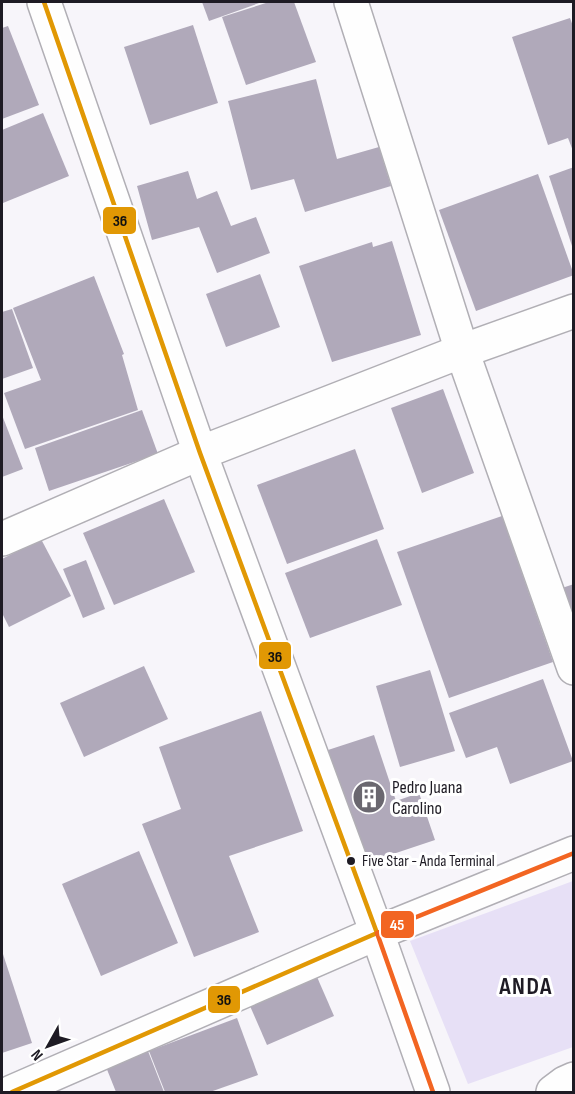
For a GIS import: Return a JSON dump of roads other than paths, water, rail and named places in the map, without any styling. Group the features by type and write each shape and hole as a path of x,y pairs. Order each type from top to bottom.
{"street":[{"path":"44,2 200,453 377,933 433,1092"},
{"path":"351,2 462,351 573,668"},
{"path":"2,539 200,453 462,351 573,311"},
{"path":"12,1092 377,933 573,853"},
{"path":"553,1092 573,1079"}],"place":[{"name":"Pedro Juana Carolino","path":"369,797"},
{"name":"Five Star - Anda Terminal","path":"351,861"}],"district":[{"name":"ANDA","path":"526,986"}]}
